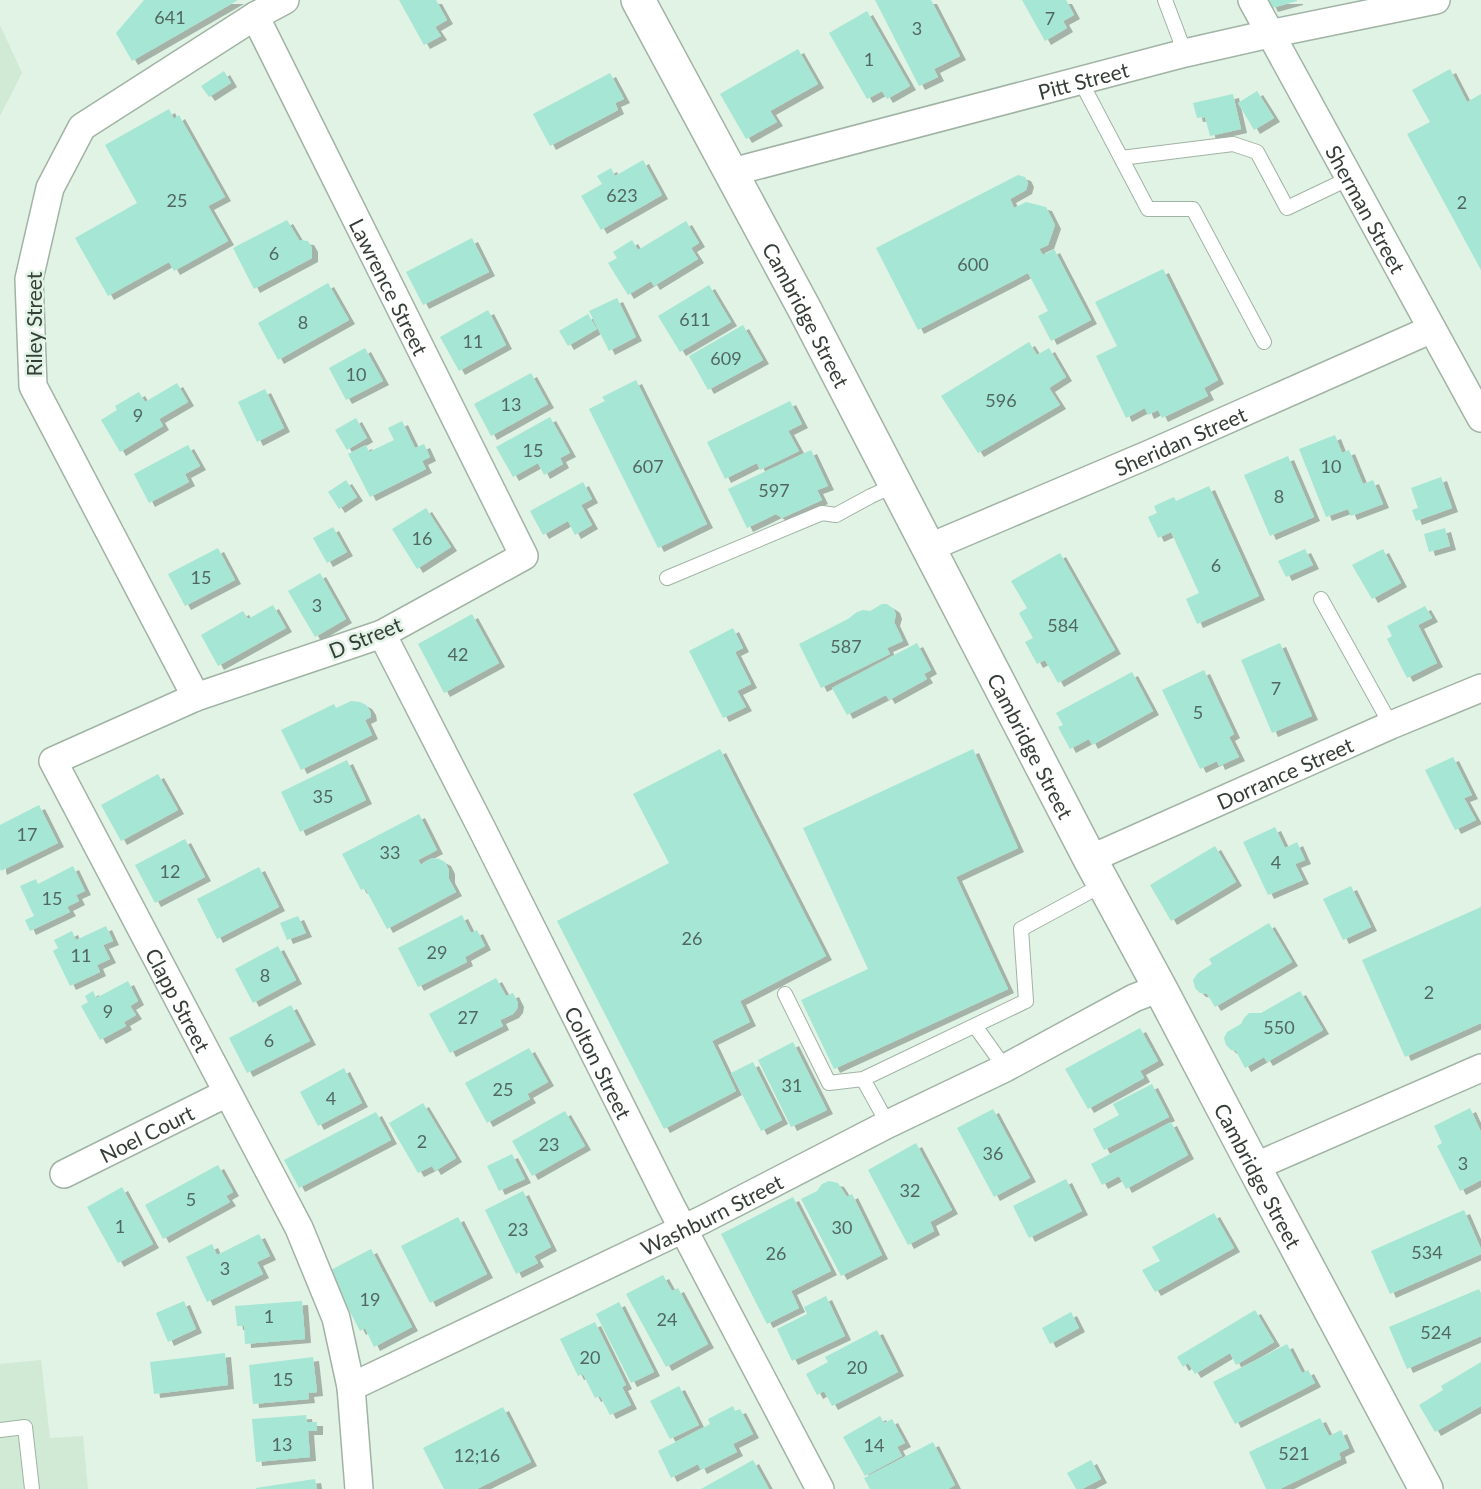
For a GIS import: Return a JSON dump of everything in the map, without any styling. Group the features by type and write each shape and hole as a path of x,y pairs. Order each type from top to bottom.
{"main road":[{"name":"Cambridge Street","path":"638,0 732,172 1097,871 1426,1489"}],"street":[{"name":"Riley Street","path":"196,697 33,386 30,279 50,188 82,127 255,16 285,0"},
{"name":"Sherman Street","path":"1252,0 1481,418"},
{"name":"Pitt Street","path":"732,172 1185,53 1436,0"},
{"name":"Lawrence Street","path":"255,16 524,556"},
{"name":"Sheridan Street","path":"928,548 1142,458 1432,330"},
{"name":"D Street","path":"196,697 382,634 524,556"},
{"name":"Colton Street","path":"382,634 487,838 670,1206 820,1489"},
{"name":"Dorrance Street","path":"1097,871 1391,725 1481,688"},
{"name":"Clapp Street","path":"196,697 53,761 299,1228 336,1318 351,1387"},
{"name":"Washburn Street","path":"351,1387 683,1229 888,1124 1005,1068 1134,998 1160,988"},
{"path":"1254,1167 1481,1068"},
{"name":"Noel Court","path":"64,1173 227,1093"},
{"path":"351,1387 359,1489"}],"lane":[{"path":"1165,0 1185,53"},
{"path":"1080,80 1148,209 1193,209 1264,342"},
{"path":"1121,158 1233,144 1257,152 1287,208 1350,178"},
{"path":"667,578 822,513 836,515 895,485"},
{"path":"1322,599 1391,725"},
{"path":"785,994 829,1083 863,1079 1026,1001 1021,929 1097,871"},
{"path":"975,1026 1005,1068"},
{"path":"863,1079 888,1124"},
{"path":"0,1430 25,1427 32,1489"}],"shaded area":[{"path":"0,25 22,73 0,116"},
{"path":"41,1360 50,1438 83,1436 88,1489 0,1489 0,1364"}],"building":[{"path":"144,0 238,0 132,61 116,33"},
{"path":"399,0 436,0 447,20 435,27 441,36 424,45"},
{"path":"875,0 931,0 960,56 934,69 938,77 919,86"},
{"path":"1022,0 1066,0 1074,15 1063,21 1067,28 1045,41"},
{"path":"1268,0 1297,0 1297,1 1272,8"},
{"path":"867,11 910,86 887,99 882,91 867,99 829,33"},
{"path":"798,49 818,84 770,111 777,122 746,139 720,94"},
{"path":"1450,69 1467,102 1481,94 1481,270 1407,134 1430,122 1412,90"},
{"path":"224,71 231,83 209,97 201,86"},
{"path":"610,73 624,99 615,103 618,110 550,146 533,114"},
{"path":"1257,91 1274,118 1254,130 1238,103"},
{"path":"1233,94 1241,129 1210,136 1205,117 1197,118 1193,103"},
{"path":"169,109 174,119 179,115 225,197 208,206 228,241 174,271 169,262 108,296 75,238 137,203 105,145"},
{"path":"643,160 662,195 601,230 581,196 602,184 597,176 611,168 615,176"},
{"path":"1018,175 1025,177 1028,183 1026,190 1010,199 1014,208 1026,202 1046,207 1055,225 1048,245 1039,249 1043,255 1054,249 1091,320 1051,341 1038,316 1048,311 1028,273 918,330 876,248"},
{"path":"287,220 299,240 308,241 312,248 312,258 254,289 233,248"},
{"path":"686,221 699,243 691,248 698,259 654,286 651,281 628,295 608,263 617,258 613,252 632,240 638,250"},
{"path":"472,238 489,272 423,305 406,272"},
{"path":"1163,269 1218,380 1204,388 1208,396 1162,418 1158,410 1148,415 1145,408 1126,418 1096,356 1117,346 1095,302"},
{"path":"328,283 349,320 278,360 258,323"},
{"path":"709,285 731,322 680,352 658,316"},
{"path":"617,298 636,337 609,351 589,311"},
{"path":"488,310 506,345 459,371 440,337"},
{"path":"588,314 597,329 568,346 559,331"},
{"path":"743,325 763,360 708,390 689,356"},
{"path":"1029,342 1037,355 1049,348 1066,377 1049,388 1060,405 978,453 941,396"},
{"path":"365,348 383,381 346,400 329,368"},
{"path":"531,373 548,404 491,436 474,404"},
{"path":"636,380 707,524 658,548 589,409 605,401 602,397"},
{"path":"177,383 188,402 159,419 163,426 120,452 101,420 117,410 115,406 139,392 145,402"},
{"path":"265,389 284,428 257,442 238,402"},
{"path":"790,401 802,424 788,431 799,451 760,470 757,463 725,479 707,442"},
{"path":"550,417 570,453 560,458 563,464 544,475 538,463 513,477 496,447"},
{"path":"356,418 367,438 347,450 335,430"},
{"path":"402,421 415,448 424,444 430,457 422,461 426,469 370,497 348,454 366,445 369,452 394,440 388,428"},
{"path":"1335,435 1342,453 1349,450 1363,484 1373,480 1383,504 1351,516 1348,509 1326,517 1299,449"},
{"path":"188,445 200,466 185,474 189,482 149,503 134,474"},
{"path":"811,450 828,486 817,490 822,500 782,518 776,514 747,528 728,489"},
{"path":"1288,456 1314,517 1270,536 1244,475"},
{"path":"1441,477 1452,508 1416,521 1412,510 1418,508 1411,488"},
{"path":"346,480 357,497 339,509 328,492"},
{"path":"583,482 592,499 581,505 592,525 575,535 568,521 543,535 530,511"},
{"path":"1209,486 1259,596 1197,624 1186,599 1199,593 1171,532 1158,538 1148,517 1157,513 1154,506 1174,497 1176,501"},
{"path":"426,508 451,547 417,569 392,529"},
{"path":"333,527 347,552 327,563 313,538"},
{"path":"1445,528 1450,546 1429,552 1424,534"},
{"path":"218,548 235,580 185,606 168,574"},
{"path":"1305,549 1313,565 1286,577 1278,561"},
{"path":"1383,549 1401,583 1372,599 1352,565"},
{"path":"1060,553 1115,650 1058,683 1045,660 1037,664 1025,642 1033,638 1019,613 1027,608 1011,581"},
{"path":"320,573 346,619 315,637 288,591"},
{"path":"882,604 887,604 894,609 896,615 894,622 903,641 887,648 890,654 821,688 799,644 857,612 870,611"},
{"path":"273,605 286,628 218,666 201,635 243,611 248,619"},
{"path":"1425,606 1432,618 1418,625 1437,663 1407,678 1387,639 1392,636 1387,626"},
{"path":"472,614 499,663 444,693 418,644"},
{"path":"733,628 743,648 735,652 751,684 737,691 746,707 723,718 689,651"},
{"path":"917,643 931,670 924,674 927,679 889,700 886,695 847,715 832,688"},
{"path":"1280,643 1312,716 1272,733 1241,660"},
{"path":"1204,670 1234,734 1229,737 1239,757 1219,766 1217,761 1200,769 1162,690"},
{"path":"1132,672 1153,711 1092,745 1089,739 1070,749 1058,727 1063,725 1056,713"},
{"path":"351,701 366,705 370,711 371,717 365,720 372,735 301,770 281,730 334,704 336,708"},
{"path":"720,749 826,956 740,1001 750,1022 712,1041 736,1091 664,1129 557,921 669,863 633,794"},
{"path":"973,749 1018,848 956,877 1008,989 834,1069 801,1000 868,969 803,828"},
{"path":"1453,757 1472,795 1464,798 1476,820 1455,830 1425,770"},
{"path":"347,760 366,800 300,832 281,792"},
{"path":"158,774 178,810 121,841 101,805"},
{"path":"39,805 58,843 1,871 0,825"},
{"path":"419,814 437,850 418,860 421,865 433,858 445,862 449,870 449,879 456,892 387,929 365,888 361,890 342,854"},
{"path":"1275,827 1285,848 1297,842 1305,860 1295,864 1303,880 1268,895 1243,842"},
{"path":"185,839 205,877 155,903 135,865"},
{"path":"1215,846 1236,882 1171,921 1150,885"},
{"path":"73,866 85,891 76,895 79,901 67,907 70,912 30,931 25,920 34,916 20,886 36,879 38,884"},
{"path":"259,867 279,907 217,939 197,899"},
{"path":"1351,886 1371,927 1343,940 1323,899"},
{"path":"1481,907 1481,1023 1405,1057 1362,960"},
{"path":"462,915 471,933 477,930 485,946 465,957 467,962 418,987 398,948"},
{"path":"298,916 306,933 287,940 280,923"},
{"path":"1269,923 1292,962 1215,1007 1207,994 1200,993 1195,988 1193,980 1198,973 1212,964 1209,959"},
{"path":"106,926 113,941 103,945 110,959 97,965 100,972 70,986 53,951 58,948 54,940 72,931 76,940"},
{"path":"278,946 296,980 253,1003 235,969"},
{"path":"496,978 506,996 513,993 518,1003 517,1009 513,1014 500,1020 503,1026 450,1053 429,1014"},
{"path":"128,981 138,1001 130,1006 136,1015 124,1022 126,1026 100,1040 81,1006 88,1002 85,996 93,991 96,998"},
{"path":"1300,991 1323,1030 1267,1062 1264,1057 1245,1068 1236,1051 1226,1045 1224,1038 1227,1032 1241,1024 1249,1013 1261,1013"},
{"path":"291,1005 310,1041 247,1073 229,1038"},
{"path":"1140,1028 1158,1061 1140,1071 1144,1078 1088,1109 1065,1069"},
{"path":"793,1042 827,1110 791,1127 758,1060"},
{"path":"529,1048 548,1082 527,1094 530,1099 487,1123 465,1083"},
{"path":"753,1062 782,1120 761,1131 731,1073"},
{"path":"344,1068 362,1103 318,1126 300,1092"},
{"path":"1152,1084 1169,1117 1104,1150 1093,1129 1119,1115 1113,1104"},
{"path":"423,1103 456,1158 435,1171 432,1166 418,1173 389,1123"},
{"path":"1470,1108 1481,1132 1481,1180 1460,1191 1437,1146 1442,1143 1434,1126"},
{"path":"993,1109 1030,1178 994,1197 957,1128"},
{"path":"565,1111 585,1146 532,1176 512,1141"},
{"path":"376,1112 391,1140 299,1188 284,1160"},
{"path":"1171,1122 1188,1155 1126,1189 1119,1176 1102,1185 1091,1164"},
{"path":"916,1143 952,1210 930,1222 934,1231 908,1245 868,1170"},
{"path":"512,1154 525,1179 499,1191 487,1166"},
{"path":"218,1165 233,1192 226,1196 230,1202 163,1239 145,1205"},
{"path":"1066,1179 1082,1211 1029,1238 1013,1206"},
{"path":"829,1181 838,1183 847,1197 852,1194 882,1255 841,1276 801,1199 817,1191 822,1184"},
{"path":"122,1187 153,1244 118,1263 87,1207"},
{"path":"523,1191 551,1247 534,1256 538,1263 516,1274 485,1210"},
{"path":"793,1197 831,1271 791,1291 799,1308 767,1324 721,1234"},
{"path":"1464,1210 1481,1249 1481,1254 1390,1294 1371,1251"},
{"path":"1214,1213 1234,1248 1155,1292 1142,1270 1160,1261 1152,1247"},
{"path":"458,1217 487,1274 430,1303 401,1246"},
{"path":"259,1234 270,1256 257,1262 263,1274 207,1302 186,1257 212,1244 217,1255"},
{"path":"371,1249 412,1327 374,1347 365,1328 360,1331 329,1271"},
{"path":"663,1275 672,1291 678,1288 708,1344 666,1367 626,1294"},
{"path":"1479,1289 1481,1293 1481,1336 1407,1369 1389,1327"},
{"path":"826,1296 845,1336 792,1361 777,1329 807,1314 804,1307"},
{"path":"184,1301 196,1329 168,1342 156,1313"},
{"path":"302,1301 305,1339 245,1344 244,1326 237,1326 235,1306"},
{"path":"619,1302 654,1372 631,1383 596,1314"},
{"path":"1255,1310 1274,1342 1236,1365 1230,1353 1195,1374 1188,1363 1183,1367 1177,1357"},
{"path":"1071,1312 1079,1328 1050,1344 1042,1328"},
{"path":"595,1322 626,1385 622,1387 631,1405 610,1415 600,1396 595,1398 583,1374 578,1376 560,1339"},
{"path":"877,1330 898,1372 832,1406 824,1391 817,1395 806,1374 828,1362 825,1357"},
{"path":"1287,1344 1302,1373 1308,1370 1315,1383 1235,1424 1213,1382"},
{"path":"225,1353 228,1385 154,1394 150,1362"},
{"path":"313,1357 317,1392 308,1393 309,1399 253,1404 249,1365"},
{"path":"1481,1362 1481,1406 1435,1432 1419,1405 1443,1390 1441,1386"},
{"path":"679,1386 699,1425 670,1439 650,1401"},
{"path":"733,1406 735,1411 740,1409 753,1434 733,1444 737,1452 701,1470 698,1464 671,1478 658,1451 710,1424 708,1419"},
{"path":"503,1407 531,1462 477,1489 444,1489 423,1448"},
{"path":"306,1415 307,1422 317,1422 317,1431 308,1431 310,1457 256,1462 252,1419"},
{"path":"880,1416 884,1423 892,1419 905,1443 897,1447 902,1456 865,1476 843,1437"},
{"path":"1320,1418 1329,1436 1341,1430 1349,1448 1339,1453 1341,1459 1280,1489 1266,1489 1249,1452"},
{"path":"933,1442 955,1485 948,1489 870,1489 864,1478"},
{"path":"753,1460 769,1489 701,1489"},
{"path":"1091,1460 1101,1479 1082,1489 1076,1489 1067,1473"},
{"path":"315,1479 317,1489 256,1489 256,1488"}]}
